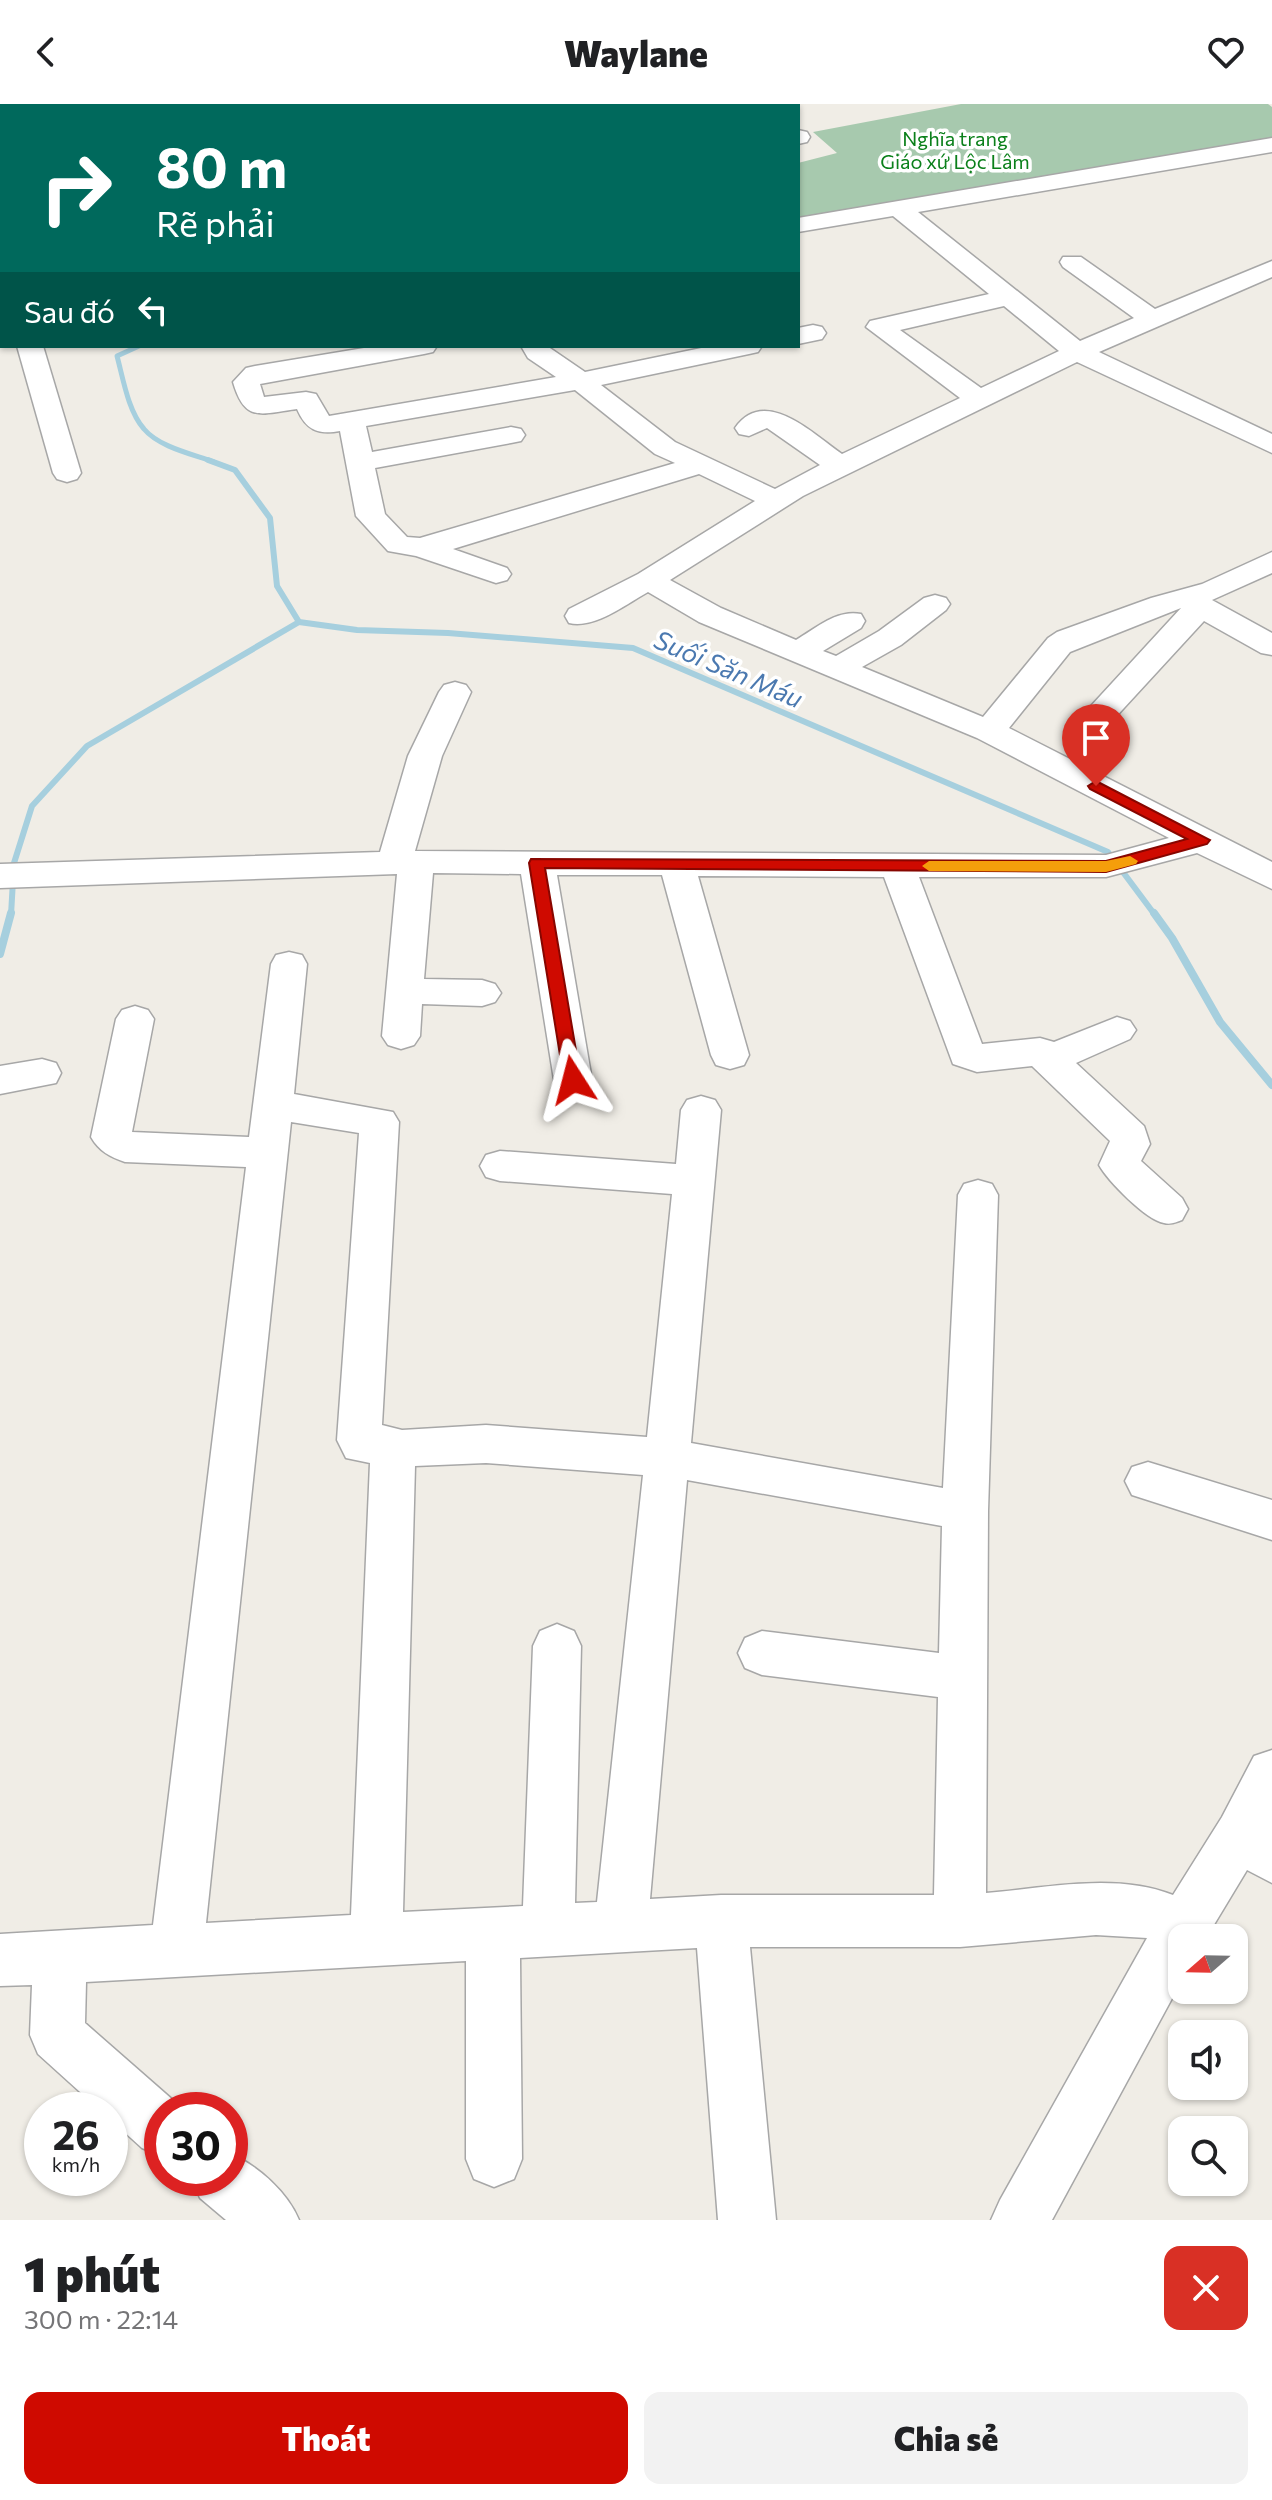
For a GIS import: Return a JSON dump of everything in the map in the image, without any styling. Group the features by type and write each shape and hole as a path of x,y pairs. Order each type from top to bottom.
{"street":[{"path":"800,225 1272,145"},
{"path":"898,208 1006,298 1077,352 1272,445"},
{"path":"1072,262 1154,320"},
{"path":"580,616 649,580 776,500 840,466 1077,352 1272,268"},
{"path":"977,398 879,327 1006,298"},
{"path":"31,348 67,473"},
{"path":"412,348 255,374 246,382 252,401 257,406 303,399 307,401 315,420 322,425 352,423 739,348"},
{"path":"535,348 665,448 776,500"},
{"path":"749,428 771,418 840,466"},
{"path":"352,423 371,516 398,545 420,547 496,574"},
{"path":"362,462 511,435"},
{"path":"420,547 700,465"},
{"path":"1101,714 1194,602 1272,561"},
{"path":"649,580 710,615 989,731 1272,877"},
{"path":"989,731 1059,645 1162,604 1194,602 1272,646"},
{"path":"837,668 890,638 935,604"},
{"path":"798,652 850,621"},
{"path":"401,1036 406,991 405,862 425,756 455,692"},
{"path":"0,876 405,862 897,866 1117,864 1202,840"},
{"path":"537,863 573,1080"},
{"path":"677,865 730,1055"},
{"path":"897,866 967,1054 985,1058 1040,1052 1130,1136 1130,1144 1119,1165 1168,1209"},
{"path":"177,1949 289,964"},
{"path":"406,991 482,993"},
{"path":"135,1019 111,1137 117,1144 125,1147 268,1153"},
{"path":"1049,1060 1117,1030"},
{"path":"0,1080 42,1073"},
{"path":"273,1105 379,1122 359,1440 362,1445 386,1443 393,1449 486,1444 670,1458 965,1511"},
{"path":"621,1927 670,1458 701,1110"},
{"path":"500,1166 694,1181"},
{"path":"960,1921 965,1511 978,1195"},
{"path":"376,1939 393,1449"},
{"path":"1148,1481 1272,1520"},
{"path":"548,1930 557,1646"},
{"path":"762,1653 963,1678"},
{"path":"1185,1924 1256,1846 1272,1773"},
{"path":"0,1960 721,1921 960,1921 1096,1909 1154,1913 1176,1924"},
{"path":"721,1921 747,2220"},
{"path":"493,1933 494,2159"},
{"path":"1020,2220 1168,1952"},
{"path":"60,1958 57,2035 61,2043 144,2113"},
{"path":"241,2196 270,2220"}],"green space":[{"name":"Nghĩa trang Giáo xứ Lộc Lâm","path":"961,104 1268,104 1272,107 1272,141 800,221 800,162 837,153 813,132"}],"waterway":[{"name":"Suối Săn Máu","path":"135,348 117,356 138,422 158,441 214,462"},
{"name":"Suối Săn Máu","path":"208,460 235,470 270,518 277,586 299,622"},
{"path":"11,915 14,863 32,806 87,746 299,622"},
{"name":"Suối Săn Máu","path":"299,622 357,630 448,633 633,648 1108,852 1155,915"},
{"path":"0,954 11,913"},
{"name":"Suối Săn Máu","path":"1154,913 1172,938 1220,1022 1272,1085"}],"slow traffic":[{"path":"929,866 1106,866 1130,861"}],"route":[{"path":"573,1080 537,863 1106,866 1202,840 1096,786"}]}
